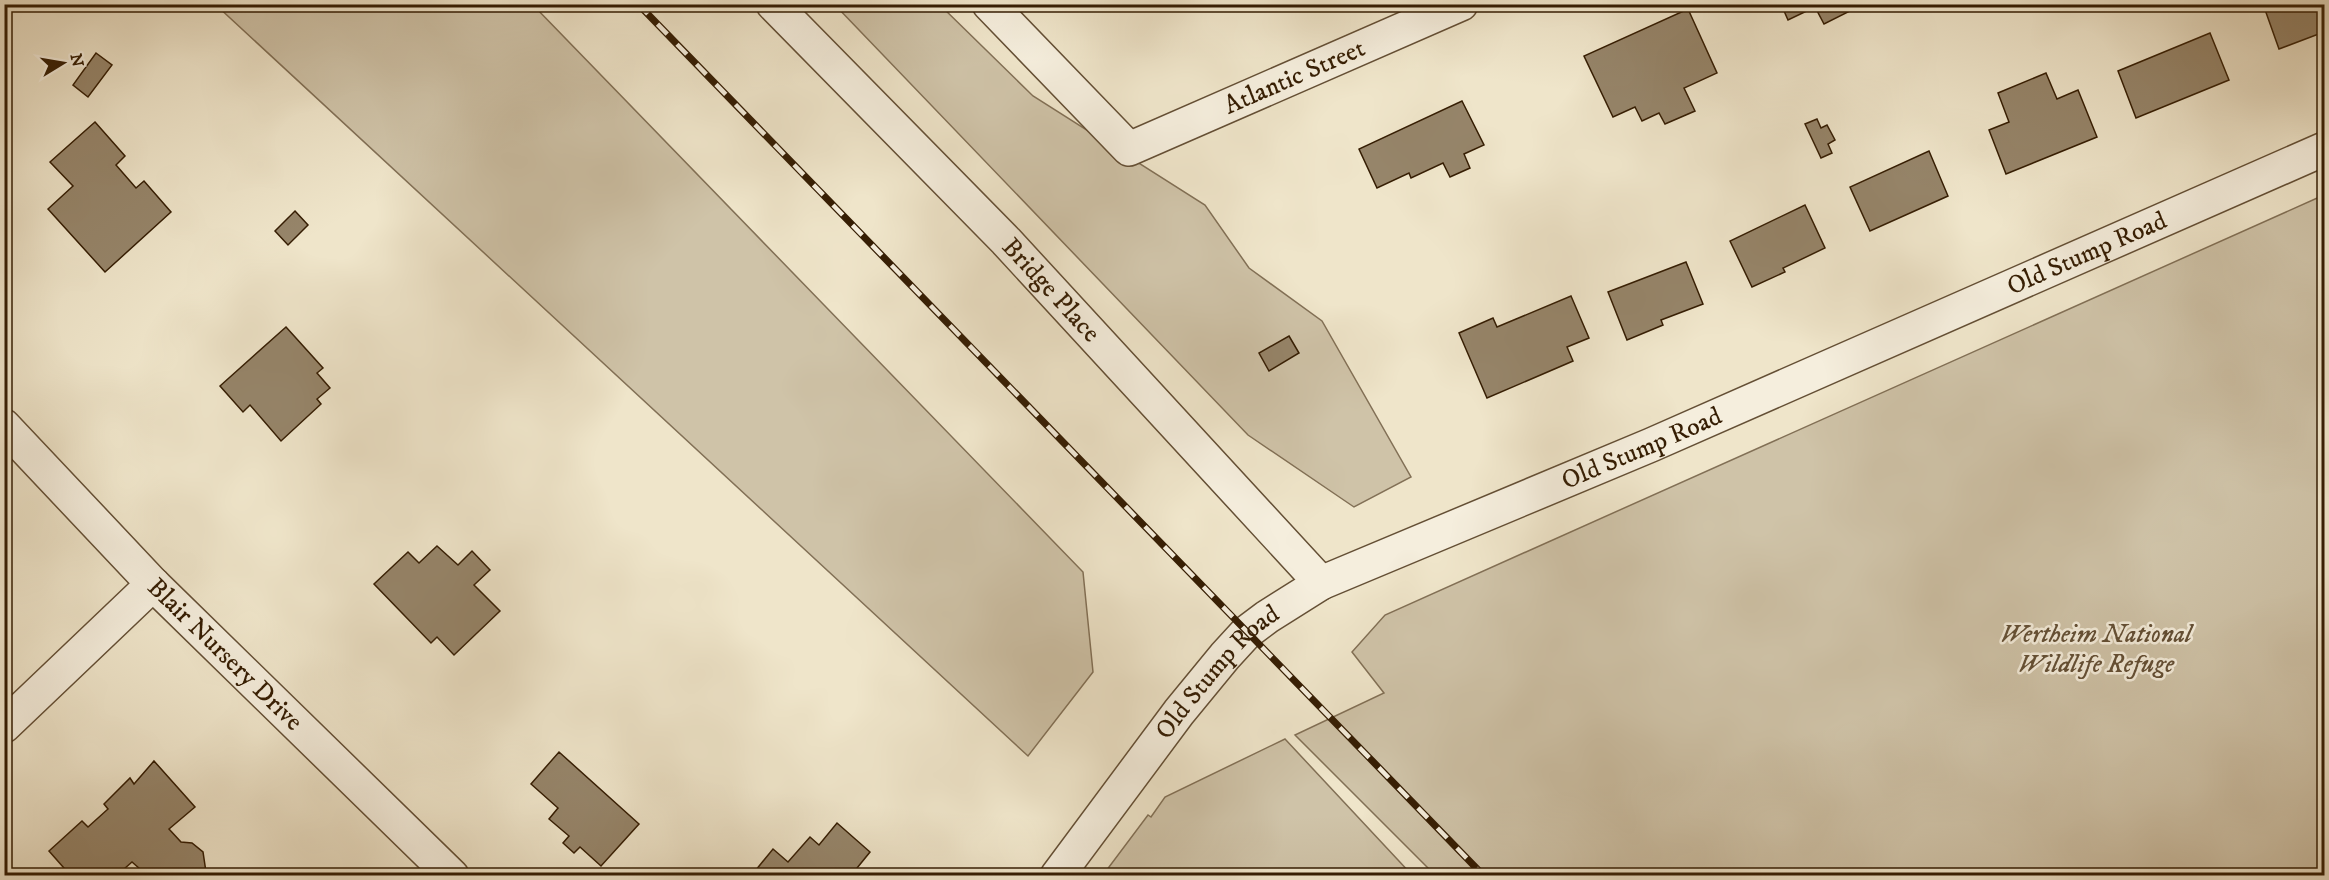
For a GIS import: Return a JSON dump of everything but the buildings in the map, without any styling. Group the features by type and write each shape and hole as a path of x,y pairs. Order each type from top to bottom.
{"street":[{"name":"Bridge Place","path":"773,4 1006,241 1321,583"},
{"name":"Atlantic Street","path":"989,4 1129,149 1461,4"},
{"name":"Old Stump Road","path":"1057,876 1179,712 1225,656 1247,632 1267,616 1321,583 1661,440 2325,149"},
{"name":"Blair Nursery Drive","path":"4,426 153,584 452,876"},
{"path":"4,726 153,584"}],"green space":[{"path":"216,5 533,5 1083,572 1093,672 1028,756"},
{"path":"835,5 940,5 1033,96 1205,205 1249,268 1322,321 1411,477 1354,507 1248,435"},
{"name":"Wertheim National Wildlife Refuge","path":"2324,195 2324,875 1435,875 1295,735 1384,693 1352,652 1385,615"},
{"path":"1285,739 1412,875 1103,875 1148,815 1151,817 1165,797"}],"railway":[{"path":"638,4 1484,876"}]}
